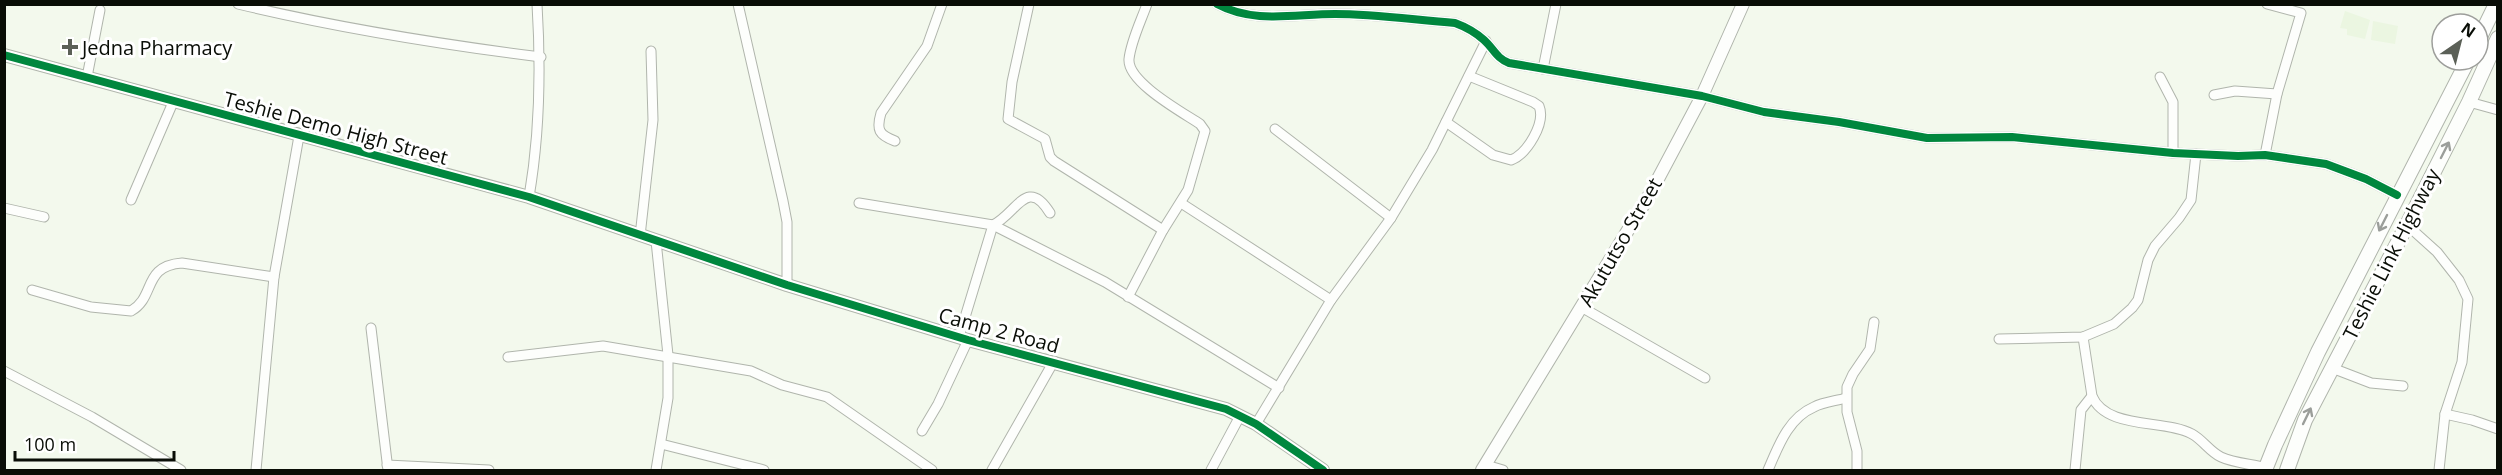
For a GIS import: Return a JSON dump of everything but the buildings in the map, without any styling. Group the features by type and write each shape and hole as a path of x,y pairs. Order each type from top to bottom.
{"main road":[{"name":"Teshie Link Highway","path":"2287,471 2305,420 2408,225 2498,38"},
{"name":"Teshie Link Highway","path":"2266,469 2318,352 2462,72"}],"street":[{"path":"238,4 310,22 434,44 541,57"},
{"path":"530,197 535,164 541,57 537,4"},
{"path":"738,4 787,222 787,285"},
{"path":"895,141 879,132 878,124 881,113 927,46 942,4"},
{"path":"1029,4 1012,82 1008,119 1045,139 1050,157 1054,161 1163,230"},
{"path":"1128,297 1192,180 1204,131 1200,124 1138,81 1130,69 1129,59 1147,4"},
{"path":"1217,4 1248,16 1335,14 1455,23 1469,28 1486,41 1500,59 1543,69 1702,96 1764,112 1839,122 1927,138 2013,137 2173,153 2265,155 2326,164 2366,179 2397,195"},
{"path":"1543,69 1556,4"},
{"name":"Akututso Street","path":"1484,468 1650,194 1702,96 1743,4"},
{"path":"2265,155 2277,94 2303,9 2267,4"},
{"path":"87,77 100,10"},
{"path":"1256,424 1331,300 1391,218 1446,122 1486,41"},
{"path":"640,236 653,120 651,51"},
{"name":"Teshie Demo High Street","path":"4,55 530,197 656,241"},
{"path":"1446,122 1493,155 1511,160 1525,151 1541,120 1539,106 1533,102 1469,76"},
{"path":"2160,77 2173,102 2173,153"},
{"path":"2214,95 2235,92 2277,94"},
{"path":"131,200 174,100"},
{"path":"2469,102 2498,110"},
{"path":"1275,129 1391,218"},
{"path":"256,471 274,277 299,136"},
{"path":"1999,339 2083,337 2114,324 2132,308 2138,300 2148,260 2155,246 2191,200 2196,154"},
{"path":"922,431 938,404 964,338 993,225 1006,217 1024,198 1035,196 1042,200 1050,213"},
{"path":"859,203 993,225 1091,274 1279,388"},
{"path":"1181,203 1331,300"},
{"path":"4,208 44,217"},
{"path":"2408,225 2437,252 2459,280 2468,299 2462,362 2445,414 2439,471"},
{"path":"656,241 668,356 668,398 656,471"},
{"name":"Camp 2 Road","path":"656,241 787,285 964,338 1216,406 1256,424 1323,471"},
{"path":"32,290 91,307 131,311 136,308 160,268 170,264 182,263 274,277"},
{"path":"1582,308 1705,378"},
{"path":"1857,471 1857,451 1846,412 1846,398 1849,381 1870,348 1875,322"},
{"path":"371,328 387,468 489,471"},
{"path":"2083,337 2092,396 2095,403 2103,410 2126,420 2191,433 2221,457 2266,469"},
{"path":"508,357 603,346 751,371 782,385 827,397 932,471"},
{"path":"992,471 1054,361"},
{"path":"2332,368 2371,383 2403,386"},
{"path":"4,371 92,417 182,471"},
{"path":"2075,471 2081,410 2092,396"},
{"path":"1768,471 1777,448 1792,424 1813,407 1846,398"},
{"path":"2445,414 2498,429"},
{"path":"1211,471 1240,416"},
{"path":"661,444 764,471"},
{"path":"1484,468 1503,471"}],"shaded area":[{"path":"2345,11 2370,20 2365,39 2347,35 2347,29 2340,28"},
{"path":"2373,21 2398,26 2395,44 2371,40"}],"cycle path":[{"path":"1217,4 1245,14 1260,16 1350,14 1455,23 1477,35 1498,56 1509,63 1702,96 1764,112 1839,122 1927,138 2012,137 2173,153 2265,155 2326,164 2366,179 2397,195"},
{"path":"4,55 529,197 787,285 968,340 1226,409 1256,424 1323,470"}],"place":[{"name":"Jedna Pharmacy","path":"70,47"}]}
